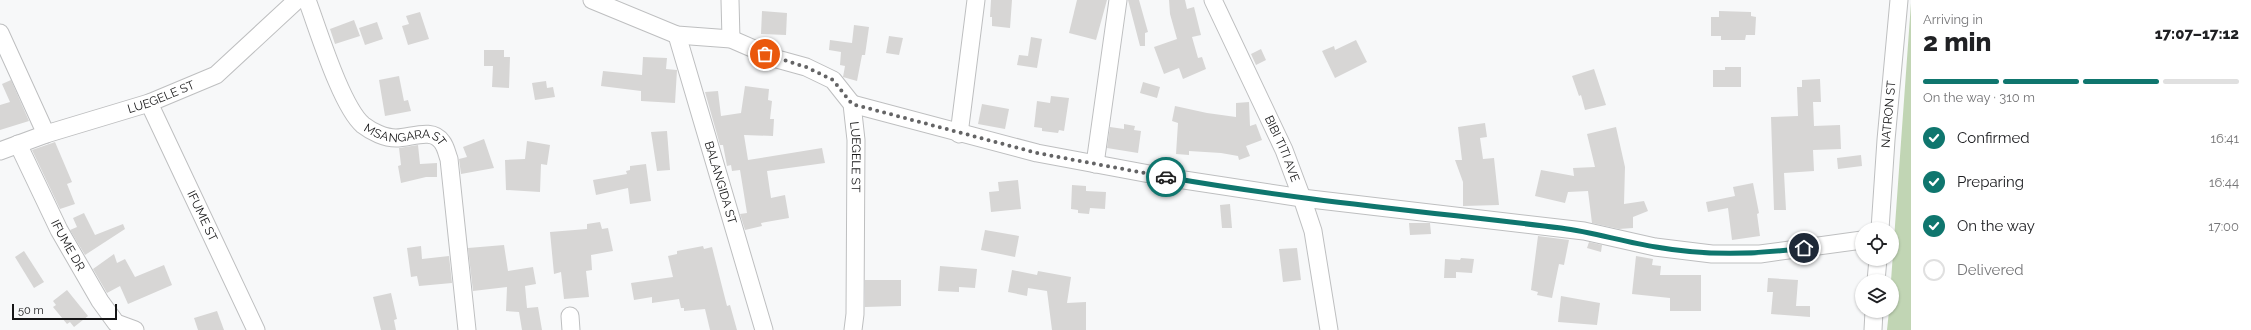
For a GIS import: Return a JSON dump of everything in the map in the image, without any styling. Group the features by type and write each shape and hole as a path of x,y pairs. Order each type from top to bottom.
{"street":[{"name":"LUEGELE ST","path":"0,151 46,134 149,103 216,75 297,0"},
{"name":"MSANGARA ST","path":"307,0 348,106 362,124 378,134 396,138 424,134 436,137 443,142 449,159 466,330"},
{"name":"LUEGELE ST","path":"592,0 677,35 731,39 777,59 806,67 833,80 852,104 856,140 857,202 855,314 853,330"},
{"path":"730,0 731,39"},
{"path":"959,134 976,0"},
{"path":"1095,164 1118,0"},
{"name":"BIBI TITI AVE","path":"1213,0 1284,150 1302,198 1313,231 1329,330"},
{"name":"NATRON ST","path":"1880,222 1886,140 1899,0"},
{"path":"0,34 46,134"},
{"name":"BALANGIDA ST","path":"677,35 764,330"},
{"name":"IFUME ST","path":"149,103 256,330"},
{"path":"852,104 959,134 1037,153 1095,164 1302,198 1584,231 1656,247 1712,254 1760,254 1855,241"},
{"name":"IFUME DR","path":"18,144 58,230 100,301 116,323 135,330"},
{"path":"1873,330 1874,318"}],"green space":[{"path":"1911,3 1911,330 1887,330 1888,318 1899,318 1899,274 1892,274 1892,266 1899,266 1899,222 1895,222"}],"building":[{"path":"991,0 1012,0 1010,28 992,26 992,17 990,17"},
{"path":"1077,0 1107,0 1096,40 1069,33"},
{"path":"1128,0 1139,0 1148,32 1145,33 1145,46 1140,46"},
{"path":"1169,0 1185,0 1187,9 1194,7 1201,35 1192,37 1198,58 1202,57 1206,69 1183,79 1179,68 1164,74 1154,47 1177,39 1170,14"},
{"path":"762,11 787,13 786,35 761,34"},
{"path":"1719,11 1751,12 1751,16 1756,17 1755,35 1746,35 1745,40 1721,40 1721,36 1711,36 1711,17 1719,17"},
{"path":"420,12 429,39 408,45 402,26 409,24 406,16"},
{"path":"354,20 360,36 335,44 330,29"},
{"path":"377,22 383,39 365,45 359,28"},
{"path":"854,25 869,27 865,55 862,55 857,81 843,77 845,66 840,65 841,52 829,50 830,40 852,43"},
{"path":"889,36 903,38 899,55 886,53"},
{"path":"1031,37 1042,39 1037,68 1017,65 1019,55 1028,56"},
{"path":"1356,40 1367,62 1335,78 1322,51 1334,46 1335,50"},
{"path":"1261,49 1266,60 1256,65 1251,54"},
{"path":"484,50 504,50 504,57 510,57 509,88 492,87 493,66 484,66"},
{"path":"643,57 667,58 666,69 677,70 675,103 641,101 641,91 601,86 603,71 642,75"},
{"path":"1725,67 1741,67 1741,87 1713,87 1713,70 1725,70"},
{"path":"1594,69 1606,105 1585,110 1581,95 1579,96 1572,76"},
{"path":"399,76 404,101 408,100 411,111 385,116 379,80"},
{"path":"1820,79 1821,102 1813,102 1814,126 1840,125 1841,149 1813,150 1814,171 1784,173 1786,210 1774,210 1771,117 1798,116 1797,87 1802,87 1802,80"},
{"path":"11,80 29,121 0,130 0,105 10,102 2,84"},
{"path":"546,81 547,88 553,87 555,97 535,100 532,83"},
{"path":"1143,82 1160,87 1157,98 1140,93"},
{"path":"745,86 769,89 768,100 772,101 770,119 774,119 773,136 744,135 748,160 822,148 825,163 767,171 771,198 785,195 789,218 761,223 762,226 745,230 740,214 747,213 740,170 732,171 731,165 727,166 723,145 720,145 705,92 718,91 721,116 741,113"},
{"path":"1051,96 1069,98 1064,131 1059,130 1058,133 1042,131 1042,128 1034,127 1037,101 1050,103"},
{"path":"1249,102 1250,126 1256,124 1262,140 1246,146 1250,156 1239,160 1238,156 1221,153 1189,151 1189,155 1176,154 1178,123 1172,121 1175,106 1207,113 1236,117 1236,103"},
{"path":"982,104 1009,109 1005,129 978,124"},
{"path":"1485,123 1487,137 1480,138 1483,159 1494,158 1499,205 1463,206 1463,182 1455,160 1462,160 1458,127"},
{"path":"1124,124 1135,126 1134,130 1141,131 1138,153 1107,148 1110,127 1124,129"},
{"path":"1616,127 1625,167 1624,204 1644,201 1648,211 1633,217 1633,228 1619,229 1592,223 1588,191 1568,192 1565,203 1535,196 1541,170 1574,176 1573,168 1595,167 1587,134"},
{"path":"667,131 670,170 657,171 651,132"},
{"path":"484,139 494,168 461,174 459,159 467,157 463,147"},
{"path":"527,141 550,145 547,165 541,164 540,192 506,190 505,160 525,159"},
{"path":"55,142 72,182 67,184 75,204 60,209 32,150"},
{"path":"418,145 420,164 437,163 437,177 426,177 401,183 398,166 401,165 399,148"},
{"path":"1861,155 1862,166 1838,169 1837,158"},
{"path":"646,164 651,201 630,204 628,188 596,195 593,180 627,174 626,171 630,170 630,166"},
{"path":"1018,180 1021,209 991,212 989,192 999,191 998,182"},
{"path":"1753,183 1759,213 1757,214 1760,236 1732,240 1728,208 1708,212 1706,202 1735,196 1733,187"},
{"path":"1072,185 1086,186 1086,191 1106,192 1105,209 1090,208 1089,214 1078,213 1078,210 1071,209"},
{"path":"1230,204 1232,228 1222,228 1220,205"},
{"path":"84,213 95,235 123,224 125,229 85,255 70,230 77,227 73,218"},
{"path":"600,222 602,229 608,228 613,251 591,255 592,270 586,271 589,297 564,299 561,272 554,274 550,232 587,229 587,224"},
{"path":"1409,223 1430,223 1431,234 1410,235"},
{"path":"985,230 1019,236 1015,257 981,250"},
{"path":"1538,236 1569,240 1564,265 1559,264 1552,298 1537,295 1538,292 1531,290"},
{"path":"1589,242 1602,245 1601,252 1587,248"},
{"path":"504,245 508,271 533,267 536,284 525,286 527,308 538,307 542,330 522,330 519,312 506,311 507,287 473,291 468,248"},
{"path":"421,246 422,259 449,256 452,283 419,286 417,276 411,277 407,248"},
{"path":"703,246 704,249 712,247 727,306 730,305 737,330 710,330 705,309 684,311 684,308 681,308 679,299 652,303 652,297 634,300 631,283 673,277 668,256 677,254 677,251"},
{"path":"1297,248 1301,280 1283,282 1279,249"},
{"path":"24,251 44,282 34,288 15,257"},
{"path":"114,254 117,263 125,259 135,277 164,265 172,285 128,304 120,286 107,293 93,269"},
{"path":"1636,256 1653,259 1652,265 1661,266 1660,275 1701,275 1701,311 1670,311 1670,298 1632,294"},
{"path":"1461,258 1474,259 1472,273 1456,272 1456,278 1444,278 1445,259 1460,260"},
{"path":"940,266 977,269 975,288 959,287 959,292 938,291"},
{"path":"1012,270 1037,275 1038,271 1071,277 1067,303 1086,302 1086,330 1052,330 1047,291 1028,288 1027,296 1008,292"},
{"path":"1768,278 1798,280 1796,306 1810,306 1810,317 1771,314 1773,292 1767,292"},
{"path":"865,280 901,280 901,306 865,307"},
{"path":"67,290 88,316 74,327 70,322 67,324 53,307 56,305 53,301"},
{"path":"391,293 397,319 394,320 396,330 381,330 373,297"},
{"path":"1561,296 1600,303 1597,325 1558,322"},
{"path":"217,311 224,330 198,330 194,318"}],"way so far":[{"path":"765,54 806,67 833,80 852,104 959,134 1037,153 1166,177"}],"route":[{"path":"1166,177 1302,198 1584,231 1656,247 1712,254 1760,254 1804,248"}]}
